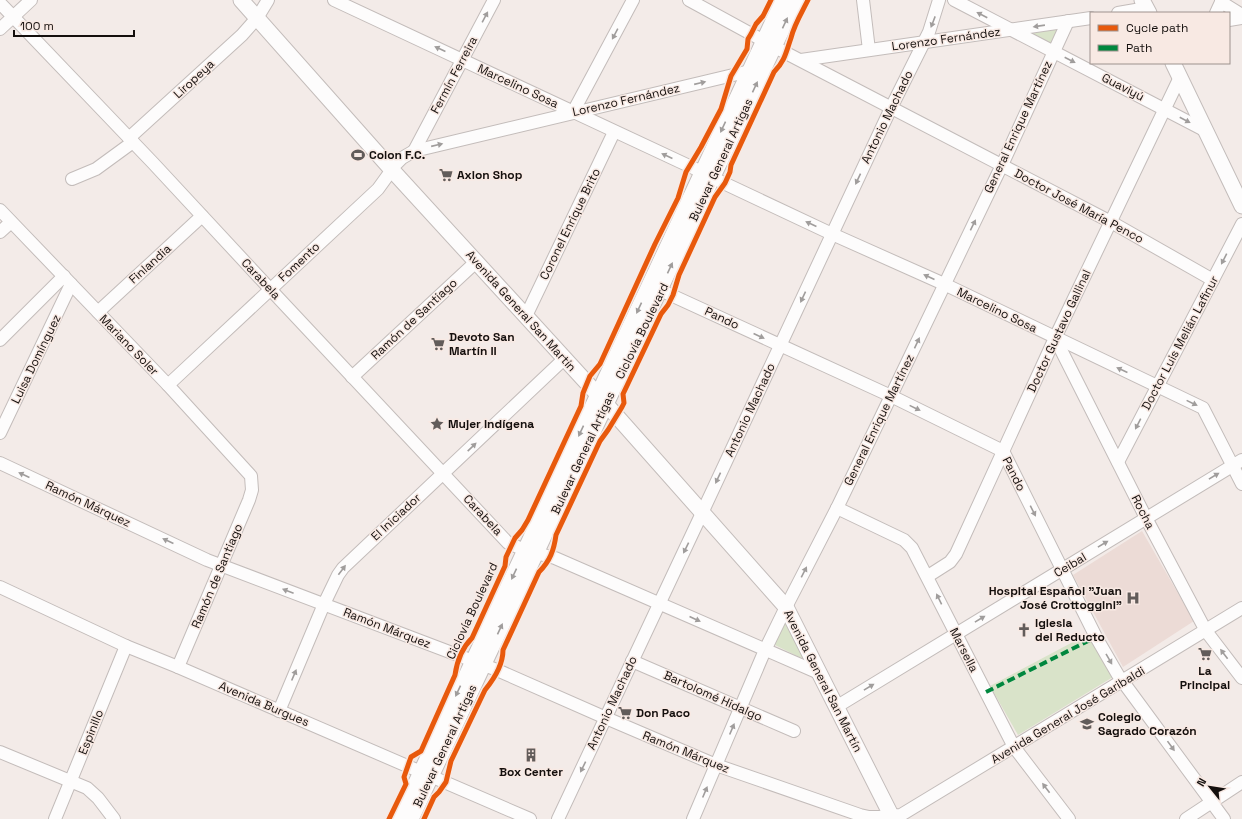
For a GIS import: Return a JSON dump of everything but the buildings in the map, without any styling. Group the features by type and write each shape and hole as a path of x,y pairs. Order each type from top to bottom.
{"main road":[{"name":"Avenida General San Martín","path":"241,0 392,170 477,261 602,400 786,607 892,818"},
{"name":"Bulevar General Artigas","path":"399,819 426,774 769,44 783,0"},
{"name":"Bulevar General Artigas","path":"602,400 660,290 750,71 769,44 796,0"},
{"path":"1174,64 1242,206"},
{"name":"Bulevar General Artigas","path":"411,819 426,774"}],"street":[{"path":"0,29 31,0"},
{"name":"Liropeya","path":"72,179 96,169 131,140 242,35 257,18 268,0"},
{"name":"Marcelino Sosa","path":"334,0 832,234 944,284 1203,408 1237,462 1242,484"},
{"name":"Fermín Ferreira","path":"414,151 494,0"},
{"path":"573,112 633,0"},
{"name":"Doctor José María Penco","path":"689,0 769,44 1111,222 1213,280"},
{"path":"862,0 869,50"},
{"name":"Antonio Machado","path":"558,819 891,108 934,20 940,0"},
{"name":"Guaviyú","path":"954,0 1206,131"},
{"path":"1216,12 1222,1 1242,14"},
{"name":"Carabela","path":"0,3 131,140 508,543 530,552 555,558 819,673"},
{"path":"1123,12 1146,7"},
{"name":"Lorenzo Fernández","path":"801,60 1090,18"},
{"path":"1230,20 1242,18"},
{"name":"General Enrique Martínez","path":"693,819 765,650 837,508 891,396 1002,165 1068,21"},
{"name":"Lorenzo Fernández","path":"392,170 402,158 414,151 750,71"},
{"name":"Doctor Gustavo Gallinal","path":"928,576 950,562 956,554 1055,338 1180,77"},
{"name":"Coronel Enrique Brito","path":"526,316 614,132"},
{"name":"Fomento","path":"168,385 378,189 392,170"},
{"name":"Mariano Soler","path":"0,210 168,385 249,474 252,484"},
{"name":"Finlandia","path":"98,312 202,216"},
{"path":"0,232 11,222"},
{"name":"Doctor Luis Melián Lafinur","path":"1118,462 1242,224"},
{"name":"Ramón de Santiago","path":"352,377 477,261"},
{"path":"0,340 68,280"},
{"name":"Luisa Domínguez","path":"0,433 68,280"},
{"name":"Pando","path":"660,290 891,396 1003,451 1096,637 1123,681 1224,819"},
{"name":"Rocha","path":"1055,338 1146,518 1206,631 1242,678"},
{"name":"El Iniciador","path":"279,711 324,604 338,575 348,562 444,474 564,359"},
{"name":"Ceibal","path":"836,707 1237,462"},
{"name":"Ramón Márquez","path":"0,463 207,560 478,662 716,765 860,815 892,818"},
{"name":"Ramón de Santiago","path":"178,667 249,500 252,484"},
{"name":"Marsella","path":"837,508 904,540 912,548 928,576 1014,747 1069,819"},
{"name":"Avenida Burgues","path":"0,588 126,646 530,819"},
{"name":"Avenida General José Garibaldi","path":"892,818 901,815 1242,608"},
{"name":"Espinillo","path":"55,819 126,646"},
{"name":"Bartolomé Hidalgo","path":"632,661 794,731"},
{"path":"0,752 87,788 95,794 114,819"},
{"path":"1186,819 1242,782"}],"shaded area":[{"name":"Hospital Español \"Juan José Crottoggini\"","path":"1142,531 1194,621 1123,667 1073,575"}],"green space":[{"path":"1058,29 1052,46 1030,34 1030,31"},
{"path":"785,621 805,660 773,644"},
{"path":"1088,634 1113,677 1018,735 990,686"}],"marked path":[{"path":"986,692 1096,637"}],"cycle path":[{"name":"Ciclovía Boulevard","path":"389,819 406,784 404,777 411,757 421,751 455,675 460,655 472,638 505,566 506,557 515,538 528,520 581,406 583,393 590,376 600,364 655,244 678,198 686,172 721,109 731,76 747,49 748,39 756,24 763,16 771,0"},
{"name":"Ciclovía Boulevard","path":"424,819 434,797 446,782 451,761 485,690 497,671 503,655 503,650 539,572 551,555 556,535 600,441 624,403 623,394 661,314 673,295 679,275 715,197 725,183 730,172 731,165 774,72 783,60 794,28 808,0"}],"place":[{"name":"Colon F.C.","path":"358,155"},
{"name":"Axion Shop","path":"446,175"},
{"name":"Devoto San Martín II","path":"438,344"},
{"name":"Mujer Indígena","path":"437,424"},
{"name":"Hospital Español \"Juan José Crottoggini\"","path":"1133,598"},
{"name":"Iglesia del Reducto","path":"1024,630"},
{"name":"La Principal","path":"1205,654"},
{"name":"Don Paco","path":"625,713"},
{"name":"Colegio Sagrado Corazón","path":"1087,724"},
{"name":"Box Center","path":"531,755"}]}
